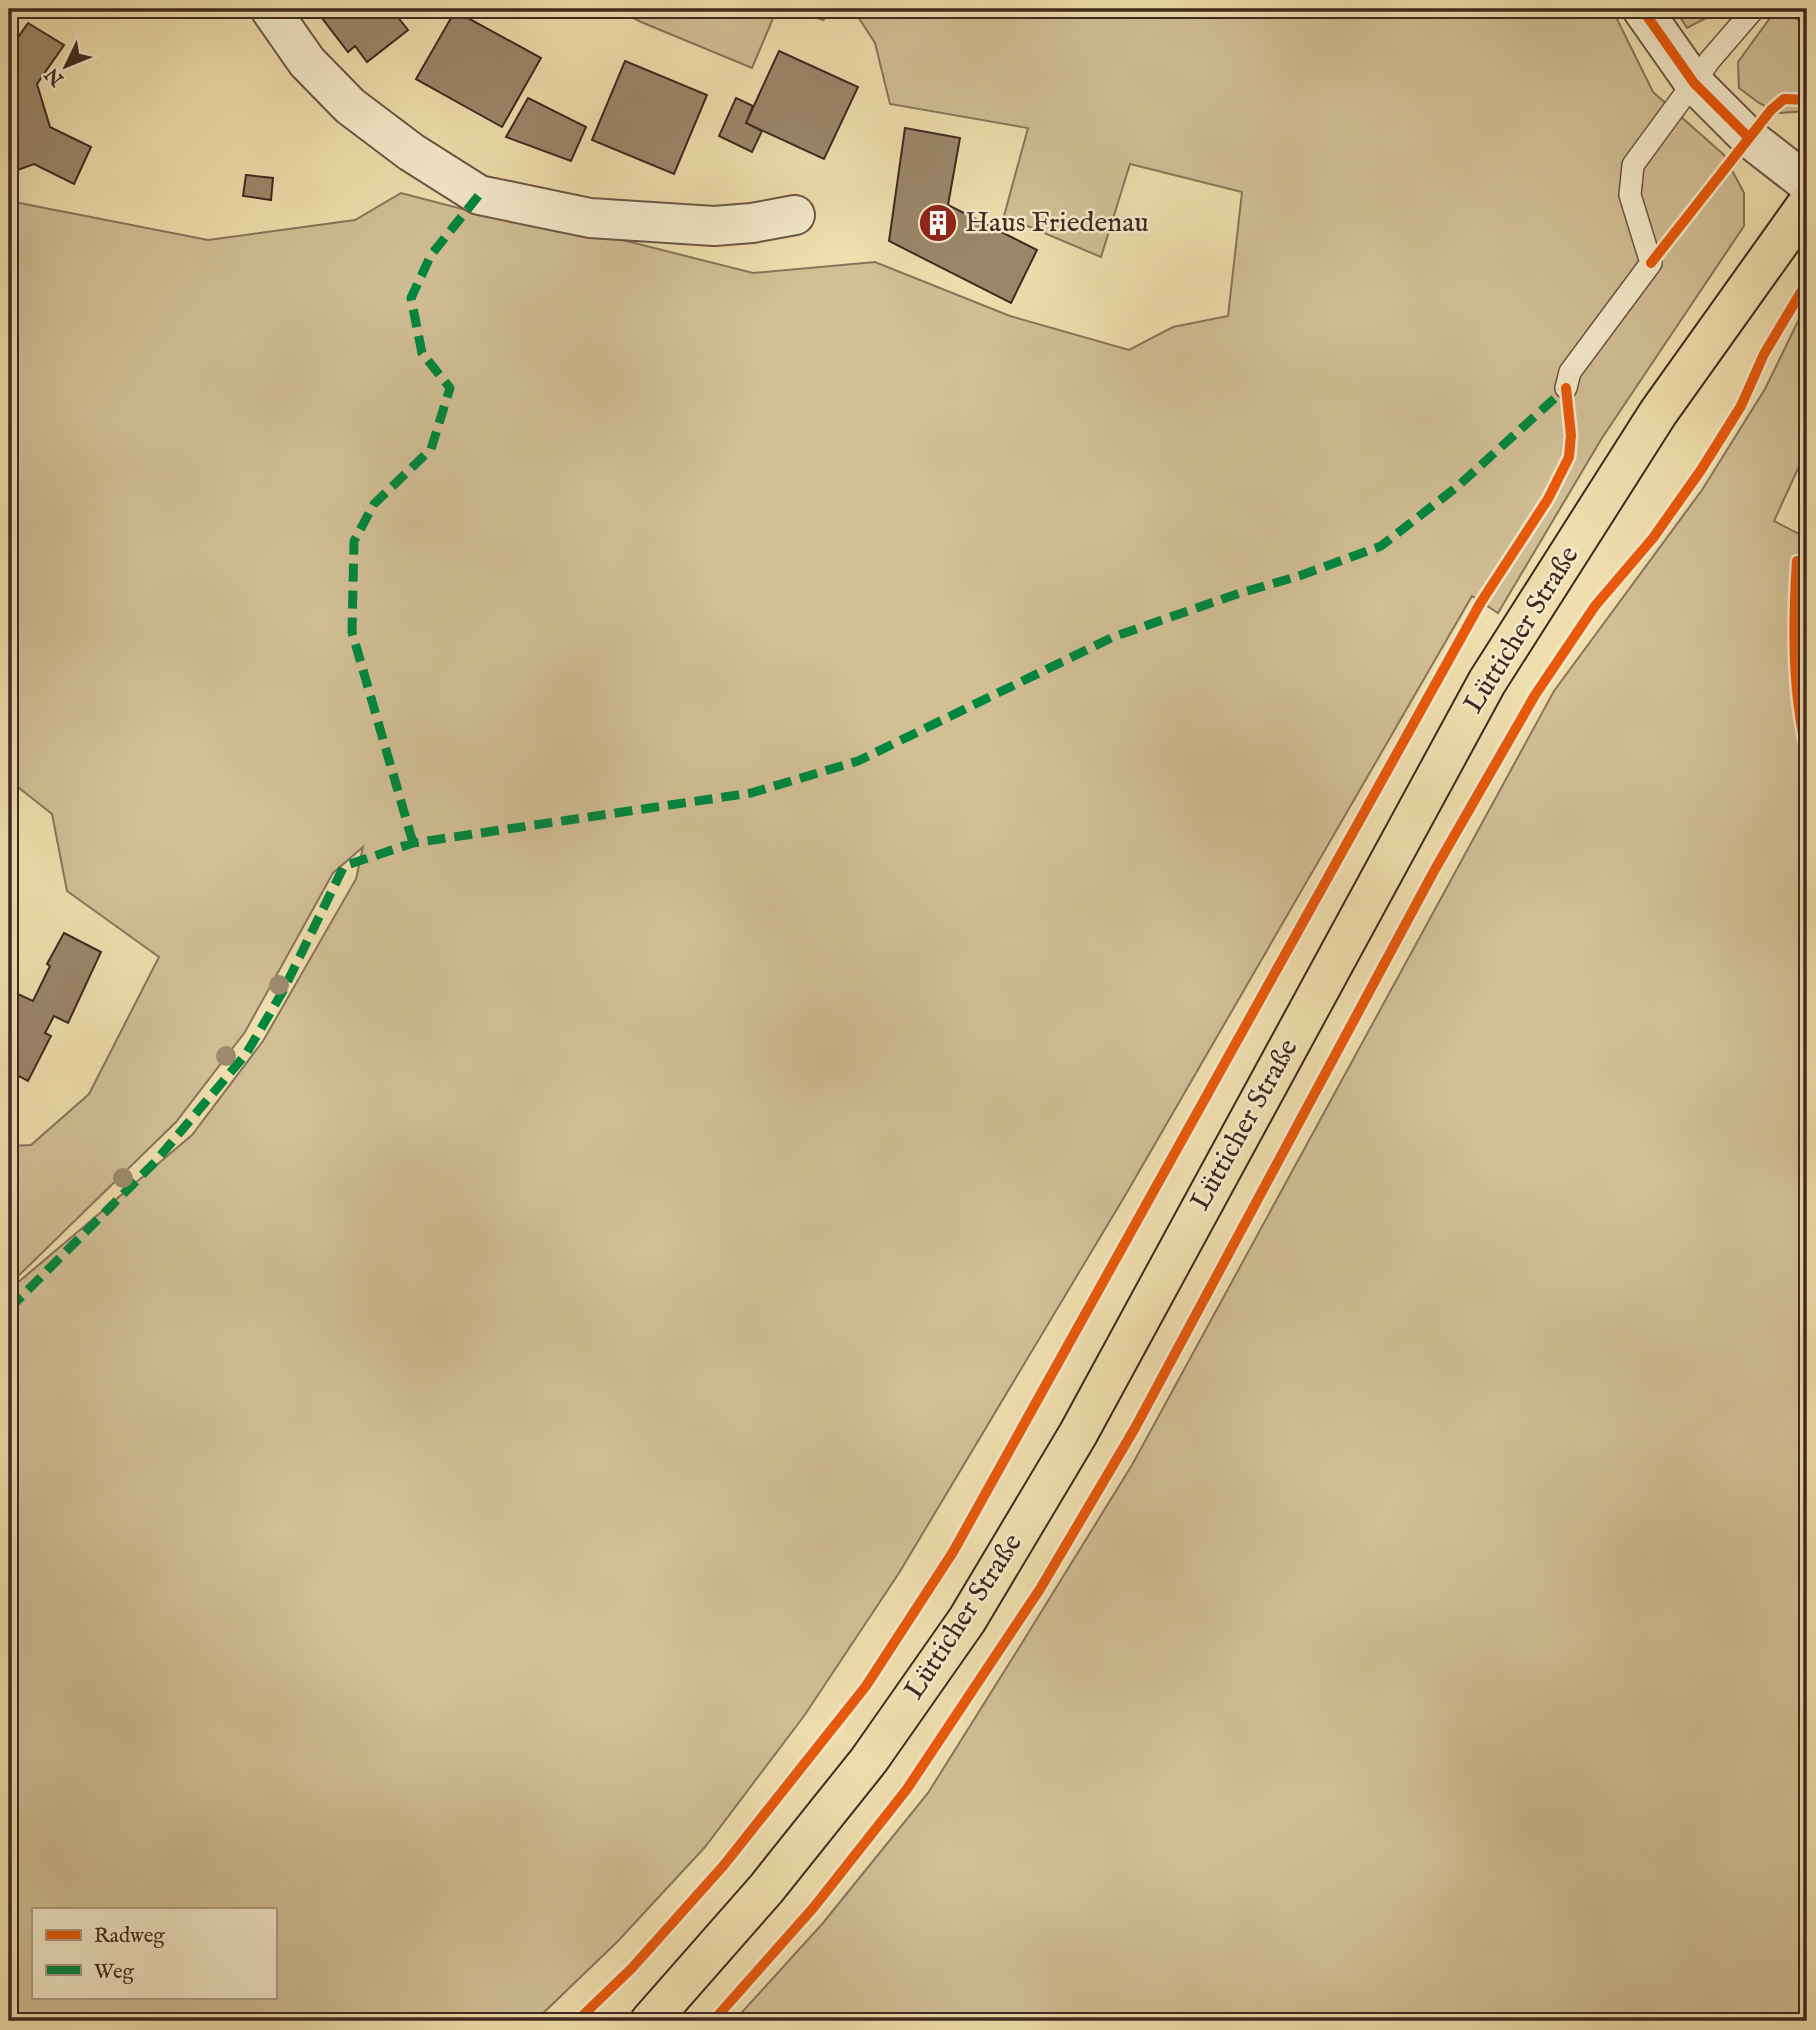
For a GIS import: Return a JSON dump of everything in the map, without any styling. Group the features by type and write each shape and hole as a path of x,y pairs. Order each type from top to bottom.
{"main road":[{"name":"Lütticher Straße","path":"650,2021 766,1889 869,1760 967,1620 1078,1434 1487,682 1658,413 1807,204"}],"street":[{"path":"270,9 307,62 350,106 411,152 479,195 590,218 714,226 752,223 795,215"},
{"path":"1642,9 1694,83 1749,138 1807,183"}],"lane":[{"path":"1566,388 1570,372 1651,263 1630,195 1633,164 1754,9"}],"shaded area":[{"path":"617,9 777,9 752,68 641,22"},
{"path":"793,9 836,9 823,20"},
{"path":"853,9 1612,9 1653,92 1724,155 1744,193 1744,226 1602,438 1498,613 1472,596 1126,1194 899,1573 804,1716 705,1847 618,1941 535,2021 9,2021 9,1290 192,1135 263,1041 356,879 363,847 333,873 245,1032 176,1122 9,1285 9,1146 31,1145 89,1094 159,957 67,891 52,814 9,780 9,201 208,240 355,220 401,193 470,211 595,233 753,273 875,262 1010,316 1129,350 1173,327 1228,316 1242,192 1130,164 1101,257 1004,216 1028,128 890,104 875,43"},
{"path":"1675,9 1723,9 1687,28"},
{"path":"1794,16 1807,28 1807,111 1779,113 1759,103 1739,88 1738,62 1770,18"},
{"path":"1807,303 1807,449 1774,521 1807,538 1807,2021 734,2021 823,1923 928,1793 1022,1643 1132,1465 1554,691 1702,490 1765,389"}],"building":[{"path":"315,9 397,9 393,11 408,30 367,62 355,46 348,52"},
{"path":"455,11 541,58 502,127 416,79"},
{"path":"28,23 64,45 37,84 50,127 91,147 74,184 34,164 9,173 9,43 12,46"},
{"path":"779,51 858,87 824,159 746,123"},
{"path":"625,61 707,95 674,174 592,140"},
{"path":"528,98 586,127 571,161 506,137"},
{"path":"736,98 753,106 746,123 762,131 752,152 719,136"},
{"name":"Haus Friedenau","path":"905,128 960,138 948,205 1037,250 1011,303 889,241"},
{"path":"246,175 273,178 271,200 243,196"},
{"path":"64,933 101,952 68,1023 54,1016 45,1033 51,1036 28,1081 11,1072 9,1065 9,990 33,1001 50,966 47,964"}],"marked path":[{"path":"413,843 352,632 354,541 374,504 431,449 450,388 422,353 411,298 431,255 479,195"},
{"path":"9,1309 155,1162 246,1054 283,991 344,866 413,843 751,793 858,761 1113,637 1381,546 1458,486 1566,388"}],"cycle path":[{"path":"1642,9 1694,83 1749,138"},
{"path":"1651,263 1771,110 1784,99 1807,100"},
{"path":"713,2021 814,1907 907,1789 1040,1589 1135,1428 1434,871 1535,695 1595,606 1653,538 1701,470 1741,406 1764,354 1807,282"},
{"path":"577,2021 632,1968 724,1865 866,1686 953,1552 1481,602 1548,499 1569,457 1571,435 1566,388"},
{"path":"1797,561 1796,681 1807,752"}],"place":[{"name":"Haus Friedenau","path":"938,223"}]}
